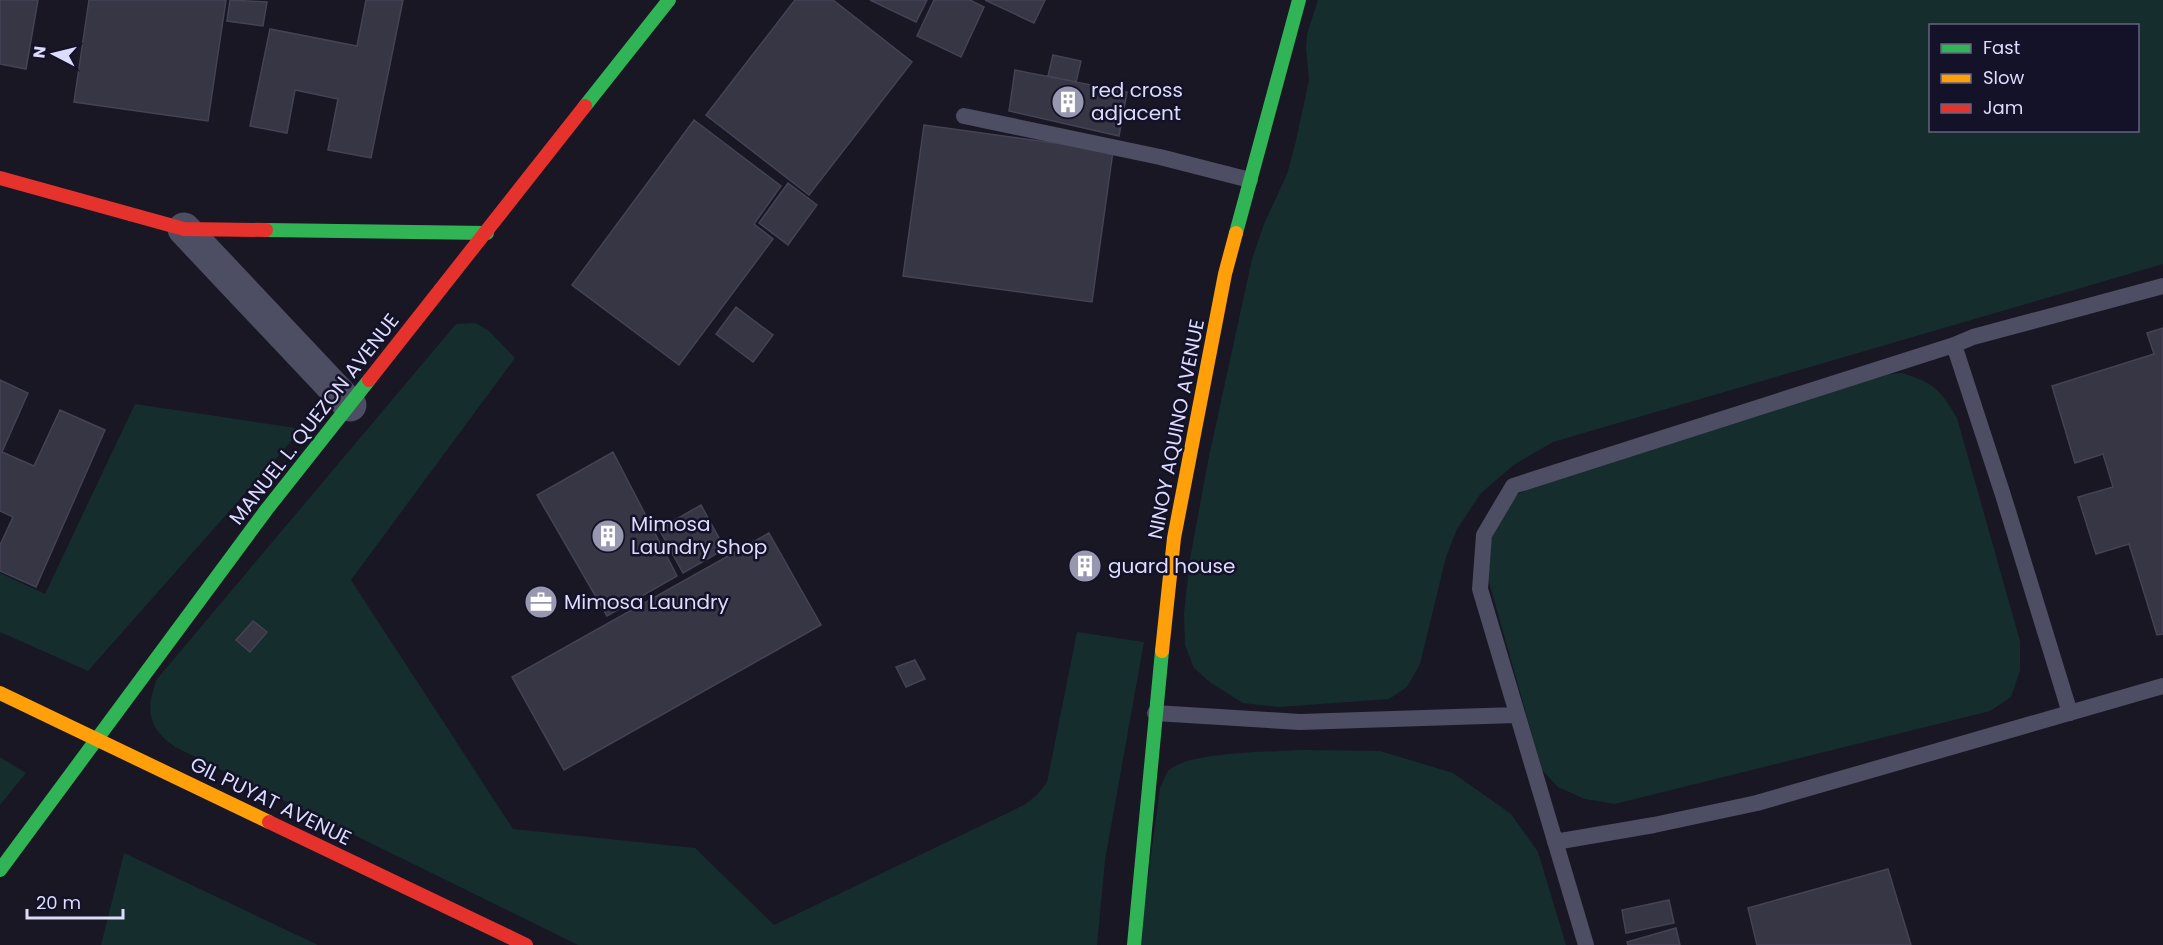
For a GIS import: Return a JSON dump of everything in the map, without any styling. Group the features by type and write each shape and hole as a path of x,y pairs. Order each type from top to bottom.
{"street":[{"name":"MANUEL L. QUEZON AVENUE","path":"0,870 267,508 669,0"},
{"name":"NINOY AQUINO AVENUE","path":"1134,945 1174,538 1225,274 1299,0"},
{"path":"0,178 184,229 487,232"},
{"path":"184,229 350,405"},
{"name":"GIL PUYAT AVENUE","path":"0,693 526,945"}],"lane":[{"path":"964,116 1160,157 1250,180"},
{"path":"1586,945 1480,589 1484,536 1512,486 1973,337 2163,286"},
{"path":"1954,345 2070,713"},
{"path":"1555,842 1654,825 1757,803 2070,713 2162,690"},
{"path":"1155,713 1300,722 1516,715"}],"green space":[{"path":"1318,0 2163,0 2163,264 1553,442 1515,464 1481,493 1457,529 1446,557 1420,664 1407,687 1389,699 1279,707 1243,703 1211,683 1194,668 1185,645 1184,613 1190,559 1208,461 1252,259 1264,224 1287,174 1295,145 1309,80 1307,34"},
{"path":"475,323 489,331 515,358 351,580 513,829 695,848 774,925 1024,805 1037,795 1047,782 1077,632 1144,642 1105,860 1097,945 578,945 175,747 159,733 151,718 150,709 157,679 456,324"},
{"path":"1902,373 1922,380 1935,388 1957,418 2020,641 2020,671 2011,697 1990,711 1615,804 1585,799 1558,787 1542,770 1487,575 1488,544 1513,497 1554,475 1876,375"},
{"path":"135,404 302,429 88,671 0,632 0,573 45,594"},
{"path":"1303,750 1380,751 1453,773 1511,814 1538,852 1566,945 1139,945 1160,788 1168,771 1178,764 1212,756"},
{"path":"0,757 26,773 0,805"},
{"path":"124,853 318,945 101,945"}],"building":[{"path":"0,0 38,0 26,69 0,64"},
{"path":"89,0 226,0 208,121 74,102"},
{"path":"230,0 267,2 263,26 227,21"},
{"path":"366,0 403,0 371,158 328,150 338,99 295,90 287,133 250,126 270,29 357,46"},
{"path":"795,0 833,0 912,62 809,195 706,115"},
{"path":"870,0 927,0 916,22"},
{"path":"934,0 970,0 984,7 961,57 917,36"},
{"path":"985,0 1045,0 1034,23"},
{"path":"1053,55 1081,61 1076,82 1048,76"},
{"name":"red cross adjacent","path":"1015,70 1127,92 1119,136 1009,111"},
{"path":"694,120 781,186 754,224 773,239 679,365 572,285"},
{"path":"924,125 1113,151 1092,302 903,276"},
{"path":"788,183 817,205 788,245 759,223"},
{"path":"736,307 773,335 753,362 716,334"},
{"path":"2163,328 2163,634 2157,635 2129,544 2096,554 2078,497 2113,487 2103,454 2075,463 2052,386 2154,354 2147,333"},
{"path":"0,380 28,393 2,452 34,466 60,410 105,430 36,587 0,571 0,545 13,517 0,511"},
{"name":"Mimosa Laundry Shop","path":"613,452 677,576 607,616 537,495"},
{"path":"701,505 725,549 683,573 659,529"},
{"path":"769,533 821,625 564,770 512,677"},
{"name":"guard house","path":"1076,554 1096,557 1093,579 1073,576"},
{"path":"253,621 267,632 250,652 236,640"},
{"path":"915,660 925,679 906,687 896,667"},
{"path":"1888,869 1911,945 1757,945 1748,908"},
{"path":"1669,900 1674,923 1626,933 1622,910"},
{"path":"1676,928 1680,945 1628,945 1627,942"}],"traffic: fast":[{"path":"585,106 669,0"},
{"path":"1236,233 1299,0"},
{"path":"266,230 487,233"},
{"path":"0,870 267,509 369,380"},
{"path":"1134,945 1162,651"}],"traffic: slow":[{"path":"1162,651 1174,538 1225,274 1236,233"},
{"path":"0,693 269,822"}],"traffic: jam":[{"path":"369,380 585,106"},
{"path":"0,178 184,229 266,230"},
{"path":"269,822 526,945"}],"place":[{"name":"red cross adjacent","path":"1068,102"},
{"name":"Mimosa Laundry Shop","path":"608,536"},
{"name":"guard house","path":"1085,566"},
{"name":"Mimosa Laundry","path":"541,602"}]}
